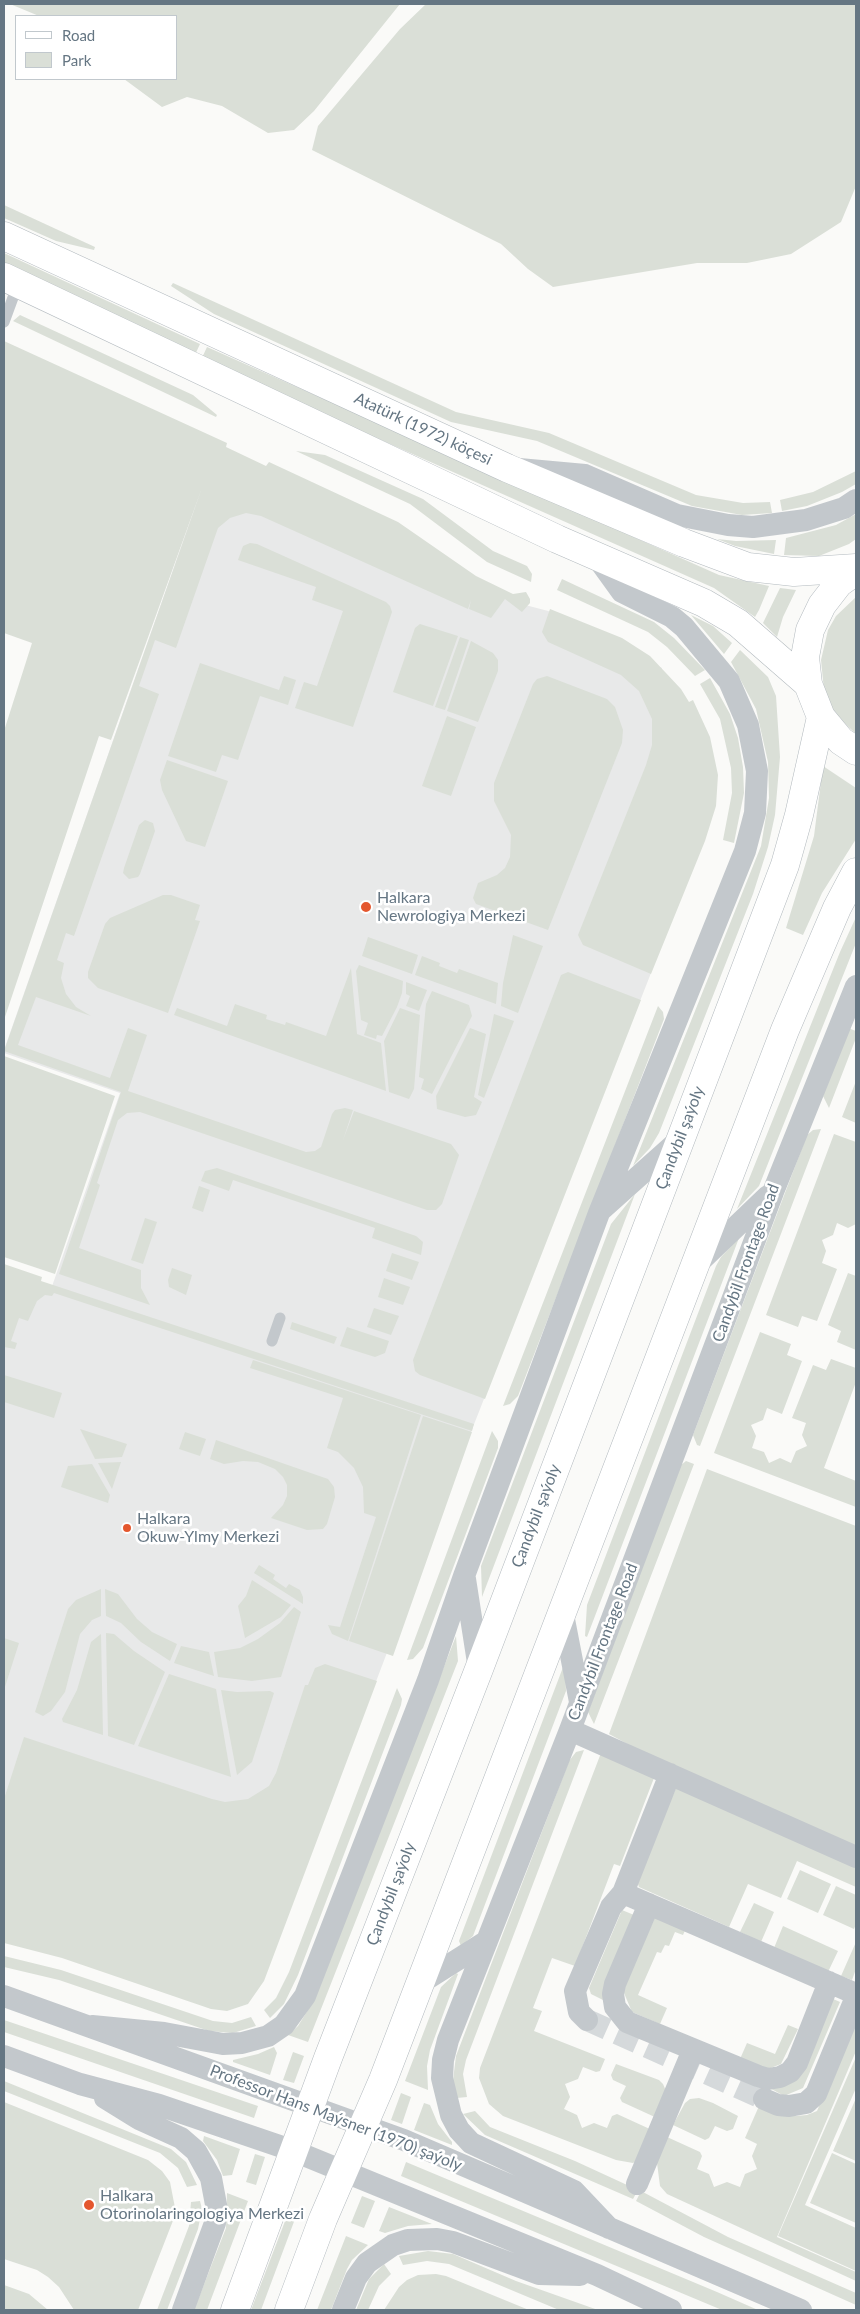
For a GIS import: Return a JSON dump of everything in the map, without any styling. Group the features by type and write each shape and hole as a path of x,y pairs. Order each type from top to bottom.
{"main road":[{"name":"Atatürk (1972) köçesi","path":"4,236 507,468 684,543 748,568 794,572 856,569"},
{"path":"11,280 596,556 724,613 808,684"},
{"path":"856,569 839,583 822,604 810,630 806,657 808,684 821,717 841,741 856,751"},
{"name":"Çandybil şaýoly","path":"235,2310 678,1141 785,865 799,814 821,717"},
{"path":"288,2310 365,2125 691,1270 785,1030 837,908 856,872"}],"street":[{"path":"507,468 585,474 676,515 728,525 754,527 806,520 844,508 856,500"},
{"path":"92,2026 164,2033 223,2044 256,2040 268,2036 284,2025 304,1996 428,1680 464,1576 599,1213 745,850 751,832 757,790 752,740 741,705 729,681 684,627 672,617 622,592 596,556"},
{"name":"Candybil Frontage Road","path":"608,2228 574,2191 471,2143 459,2130 451,2115 442,2078 443,2060 448,2040 570,1730 773,1192 856,986"},
{"path":"599,1213 678,1141"},
{"path":"691,1270 773,1192"},
{"path":"464,1576 479,1669"},
{"path":"562,1610 580,1702"},
{"path":"570,1730 856,1857"},
{"path":"587,2020 579,2012 575,1991 610,1907 623,1893 670,1774"},
{"path":"623,1893 856,1995 816,2094 806,2103 789,2106 778,2105 764,2099"},
{"path":"649,1904 615,1984 613,1994 615,2007 626,2022 758,2076 768,2078 780,2077 790,2072 797,2063 829,1982"},
{"path":"419,1984 487,1941"},
{"name":"Professor Hans Maýsner (1970) şaýoly","path":"4,1996 365,2125 801,2310"},
{"path":"638,2184 693,2050"},
{"path":"4,2056 80,2084 159,2105 294,2151 597,2275 671,2310"},
{"path":"80,2084 139,2119 181,2138 196,2150 211,2178 217,2210 215,2223 183,2310"},
{"path":"343,2310 356,2278 367,2263 393,2245 414,2240 437,2239 453,2242 538,2274 597,2275"}],"lane":[{"path":"4,322 11,280"},
{"path":"272,1341 280,1318"}],"shaded area":[{"name":"Halkara Newrologiya Merkezi","path":"210,465 477,585 529,606 552,612 662,668 651,973 471,1432 262,1981 4,1935 4,1277 50,1292 120,1093 4,1053 4,1050"}],"green space":[{"path":"10,4 400,4 314,111 294,130 268,133 222,106 187,97 162,107 125,80 178,80 178,15 37,15"},
{"path":"426,4 856,4 856,186 841,222 791,254 747,263 697,263 553,287 528,269 501,244 312,150 318,126 400,29"},
{"path":"4,205 95,247 94,250 56,241 4,218"},
{"path":"4,253 200,344 194,357 4,269"},
{"path":"173,283 456,412 549,433 696,495 743,503 770,502 772,513 742,515 692,506 537,441 451,422 214,314 171,286"},
{"path":"20,315 193,395 217,415 216,417 13,321"},
{"path":"4,341 227,443 226,447 266,466 269,462 398,522 476,576 513,594 526,592 530,599 530,603 522,612 505,599 491,618 469,609 471,600 468,609 261,516 246,513 230,518 218,528 176,648 155,640 139,686 159,694 74,936 66,933 57,960 64,963 61,978 66,994 76,1007 91,1016 36,997 18,1045 110,1078 128,1028 147,1035 128,1091 306,1152 315,1151 321,1147 332,1114 335,1110 345,1108 353,1110 343,1140 354,1111 451,1144 459,1155 442,1204 436,1210 427,1210 140,1112 127,1113 118,1120 97,1183 100,1185 79,1248 141,1270 141,1288 150,1305 59,1274 121,1092 4,1051 203,485 111,740 99,736 4,1020 4,731 32,643 4,633"},
{"path":"207,347 719,575 769,586 759,610 755,617 714,588 201,360"},
{"path":"296,451 325,455 423,499 493,551 527,566 532,574 531,582 487,562 410,504"},
{"path":"856,471 856,484 842,492 807,506 782,511 780,500 813,492"},
{"path":"856,514 856,539 849,544 819,556 784,555 786,538 836,525"},
{"path":"717,539 736,541 776,540 774,554 735,546"},
{"path":"250,543 257,544 386,602 390,606 392,612 353,727 295,708 304,682 317,686 343,611 312,600 316,587 238,560 243,546"},
{"path":"562,579 654,622 674,638 705,670 695,676 667,647 648,632 557,590"},
{"path":"780,588 796,590 783,617 777,637 763,623"},
{"path":"856,597 856,734 839,718 830,705 824,690 821,660 828,630 836,616"},
{"path":"550,609 622,638 650,656 681,689 689,702 693,700 710,737 718,775 716,806 705,841 651,974 583,945 578,935 646,765 652,745 652,719 639,691 621,675 548,642 542,632"},
{"path":"691,615 713,626 732,643 724,654"},
{"path":"420,624 458,636 433,706 393,692 415,628"},
{"path":"460,637 469,640 445,710 435,707"},
{"path":"471,641 493,653 498,660 498,671 478,722 447,711"},
{"path":"740,650 768,677 776,696 780,757 775,815 768,847 753,894 659,1133 650,1148 633,1166 761,846 769,798 768,762 756,709 731,662"},
{"path":"200,663 279,690 284,676 296,680 288,705 260,696 238,760 222,755 216,772 168,756"},
{"path":"547,676 607,699 615,707 623,730 622,743 548,930 476,904 473,898 478,883 497,875 505,868 510,857 511,835 494,801 494,783 533,684 537,679"},
{"path":"710,678 730,714 738,738 743,767 744,793 734,843 723,840 732,793 731,768 720,719 700,684"},
{"path":"447,716 476,727 451,796 422,786"},
{"path":"167,760 228,781 205,847 186,841 162,790 160,780"},
{"path":"823,766 856,788 856,839 822,893 803,935 786,928 814,836"},
{"path":"145,820 153,823 155,831 140,874 138,877 129,879 123,873 124,868 139,825"},
{"path":"163,895 171,895 200,905 195,920 200,921 168,1013 98,988 88,978 88,972 105,924 110,918"},
{"path":"856,917 856,943 759,1186 737,1209 840,952"},
{"path":"513,935 543,946 518,1013 501,1006 503,983"},
{"path":"368,937 418,955 412,974 362,956"},
{"path":"422,956 440,963 439,966 457,973 459,969 498,983 496,1004 415,975"},
{"path":"359,965 403,981 402,993 397,1007 382,1036 377,1035 376,1039 364,1035 368,1023 361,1020 356,971"},
{"path":"351,968 357,1034 381,1043 386,1091 174,1015 177,1008 227,1026 235,1004 267,1015 266,1019 285,1025 286,1022 326,1036"},
{"path":"568,972 641,1000 485,1399 420,1375 415,1371 413,1360 561,975"},
{"path":"406,982 427,990 419,1011 406,1006 410,996 406,994"},
{"path":"432,991 469,1005 472,1016 432,1094 421,1089 424,1079 419,1077 426,1004"},
{"path":"658,1006 663,1012 664,1019 518,1396 510,1404 503,1406"},
{"path":"400,1008 420,1015 414,1089 409,1099 389,1092 384,1041"},
{"path":"494,1014 514,1021 484,1098 478,1095"},
{"path":"470,1028 486,1034 474,1097 482,1102 476,1115 465,1117 437,1109 436,1096"},
{"path":"848,1028 856,1031 856,1038 829,1108 823,1096"},
{"path":"4,1056 115,1096 55,1274 4,1257"},
{"path":"856,1081 856,1123 842,1117"},
{"path":"821,1129 700,1446 697,1445 693,1435 807,1135 813,1130"},
{"path":"834,1134 856,1142 856,1224 848,1228 837,1223 833,1235 822,1240 826,1251 822,1263 837,1269 817,1321 802,1316 798,1327 766,1315"},
{"path":"217,1168 416,1236 423,1242 421,1255 372,1238 375,1228 233,1180 229,1191 201,1181 205,1171"},
{"path":"199,1186 210,1190 203,1212 192,1208"},
{"path":"635,1194 482,1597 481,1566 611,1224"},
{"path":"145,1218 157,1222 143,1264 131,1260"},
{"path":"739,1238 587,1637 585,1636 587,1605 716,1266 721,1257"},
{"path":"392,1253 419,1262 412,1280 386,1271"},
{"path":"4,1264 42,1277 41,1281 474,1424 472,1431 54,1293 52,1296 45,1295 37,1301 28,1321 19,1318 11,1341 17,1343 15,1349 4,1347"},
{"path":"172,1268 192,1275 186,1295 169,1287 168,1280"},
{"path":"848,1273 856,1276 856,1350 837,1342 841,1331 828,1325"},
{"path":"384,1278 410,1287 403,1305 378,1297"},
{"path":"374,1308 399,1316 391,1335 367,1327"},
{"path":"292,1322 337,1337 334,1344 290,1329"},
{"path":"347,1327 389,1341 385,1353 375,1357 340,1346"},
{"path":"760,1332 791,1344 787,1355 802,1361 782,1414 767,1408 763,1420 751,1425 756,1436 752,1448 764,1452 769,1463 780,1458 791,1463 796,1451 807,1446 802,1435 806,1423 792,1418 813,1365 826,1370 831,1359 856,1368 856,1382 824,1468 856,1481 856,1507 714,1453"},
{"path":"253,1360 421,1415 348,1641 332,1634 328,1625 340,1627 376,1517 364,1513 363,1487 354,1468 338,1452 327,1448 343,1398 250,1368"},
{"path":"4,1375 62,1393 54,1418 4,1402"},
{"path":"423,1416 472,1432 393,1656 349,1641"},
{"path":"80,1429 127,1444 122,1457 95,1459"},
{"path":"492,1431 498,1441 498,1448 423,1648 413,1659 407,1660"},
{"path":"185,1432 206,1439 200,1456 179,1449"},
{"path":"216,1440 328,1479 334,1487 335,1497 327,1524 323,1529 307,1530 271,1518 283,1505 287,1496 287,1485 283,1477 275,1469 258,1462 243,1461 224,1464 210,1459"},
{"path":"686,1461 694,1464 594,1724 588,1712 681,1465"},
{"path":"121,1462 112,1489 98,1463"},
{"path":"92,1464 110,1495 108,1503 61,1487 68,1466"},
{"path":"707,1469 856,1526 856,1847 657,1760 609,1734"},
{"path":"259,1565 275,1575 273,1579 286,1588 289,1584 300,1590 303,1604 254,1573"},
{"path":"252,1580 291,1605 281,1617 245,1638 238,1606 246,1596"},
{"path":"101,1589 101,1616 92,1620 80,1634 65,1692 51,1711 43,1716 35,1712 68,1609 76,1600"},
{"path":"105,1589 118,1594 137,1619 152,1632 177,1644 170,1661 141,1642 121,1623 106,1616"},
{"path":"294,1607 301,1612 281,1677 252,1681 218,1677 214,1652 240,1648 258,1639 280,1623"},
{"path":"106,1633 114,1634 134,1651 165,1672 134,1745 108,1736"},
{"path":"101,1634 103,1735 63,1722 62,1719 77,1690 91,1642"},
{"path":"456,1636 458,1661 308,2042 288,2035 298,2026 311,2005"},
{"path":"4,1638 19,1643 4,1690"},
{"path":"181,1646 209,1652 214,1676 174,1663"},
{"path":"565,1662 566,1691 473,1936 461,1946 459,1941"},
{"path":"325,1664 377,1681 264,1981 248,2004 227,2011 211,2009 62,1958 4,1943 4,1799 24,1737 212,1799 225,1802 248,1799 269,1786 276,1773 305,1685 308,1685 315,1668"},
{"path":"169,1674 216,1689 231,1777 138,1746"},
{"path":"397,1688 402,1699 401,1705 298,1975 284,2004 270,2018 264,2010 276,1998 289,1972"},
{"path":"221,1690 237,1692 270,1691 274,1693 252,1762 237,1775"},
{"path":"584,1750 466,2060 463,2074 467,2097 457,2098 453,2080 456,2056 569,1761 576,1752"},
{"path":"601,1753 654,1778 620,1866 614,1864 575,1966 552,1958 533,2008 542,2011 534,2031 605,2059 600,2071 596,2072 583,2067 578,2079 565,2084 570,2097 564,2109 577,2115 582,2128 594,2123 607,2128 612,2116 617,2114 652,2130 640,2159 633,2163 616,2160 503,2116 489,2104 479,2078 480,2068"},
{"path":"677,1786 856,1866 856,1887 797,1861 781,1898 748,1884 729,1927 639,1887 636,1879"},
{"path":"800,1870 831,1884 818,1913 787,1899"},
{"path":"836,1886 856,1895 856,1924 854,1929 823,1915"},
{"path":"754,1903 774,1912 761,1942 740,1932"},
{"path":"622,1910 634,1915 605,2001 591,1994 589,1988"},
{"path":"655,1917 686,1928 683,1935 675,1932 669,1946 665,1945 661,1953 657,1952 638,1995 667,2008 660,2024 632,2012 624,1993 624,1987"},
{"path":"783,1926 838,1951 828,1972 774,1948"},
{"path":"856,1942 856,1969 852,1980 841,1976"},
{"path":"4,1956 61,1970 213,2021 232,2023 251,2017 256,2026 233,2033 209,2031 59,1980 4,1967"},
{"path":"456,1973 458,1974 430,2050 427,2066 428,2090 405,2081 441,1987"},
{"path":"831,1998 840,2002 803,2088 784,2096 768,2087"},
{"path":"856,2019 856,2051 777,2237 856,2272 856,2281 667,2194 660,2186 657,2163 667,2137 700,2152 702,2156 697,2169 709,2174 714,2187 727,2182 740,2187 745,2174 757,2169 752,2156 757,2144 745,2138 759,2106 796,2116 807,2115 817,2111"},
{"path":"4,2020 258,2106 254,2118 4,2032"},
{"path":"788,2025 798,2029 781,2064 768,2069 740,2059 747,2043 775,2054"},
{"path":"274,2047 277,2053 270,2075 233,2062 233,2060 258,2054"},
{"path":"293,2052 304,2056 294,2083 283,2080"},
{"path":"856,2057 856,2088 805,2205 856,2228 856,2271 778,2236"},
{"path":"616,2064 659,2080 663,2084 666,2091 657,2118 622,2102 620,2098 626,2086 613,2080 611,2075"},
{"path":"4,2081 171,2149 186,2162 197,2185 187,2187 178,2168 160,2153 4,2091"},
{"path":"401,2093 411,2097 402,2124 391,2120"},
{"path":"699,2098 738,2116 733,2129 727,2131 715,2126 709,2138 705,2140 673,2125 685,2103 690,2099"},
{"path":"856,2098 856,2161 833,2151"},
{"name":"Halkara Otorinolaringologiya Merkezi","path":"4,2102 148,2160 162,2171 170,2182 176,2213 138,2310 74,2310 59,2287 48,2277 37,2270 4,2259"},
{"path":"424,2103 430,2105 438,2124 452,2142 452,2145 414,2130"},
{"path":"475,2111 490,2127 575,2161 638,2190 633,2199 485,2135 463,2114"},
{"path":"204,2136 240,2149 232,2175 223,2176 217,2160 203,2141"},
{"path":"832,2153 856,2164 856,2223 810,2203"},
{"path":"255,2154 265,2157 256,2185 246,2182"},
{"path":"406,2162 758,2310 722,2310 401,2176"},
{"path":"641,2191 728,2237 856,2293 856,2305 704,2237 636,2201"},
{"path":"227,2193 248,2201 207,2310 194,2310 226,2228"},
{"path":"362,2196 375,2201 364,2228 351,2223"},
{"path":"200,2201 202,2209 198,2229 167,2310 157,2310 189,2226 191,2202"},
{"path":"389,2207 432,2224 408,2226 385,2233 379,2231"},
{"path":"287,2216 295,2219 261,2310 251,2310"},
{"path":"346,2236 368,2245 352,2260 331,2310 317,2310"},
{"path":"428,2251 453,2254 516,2281 598,2310 559,2310 449,2264 427,2261 403,2265 399,2256"},
{"path":"384,2264 391,2274 379,2286 368,2310 356,2310 369,2279"},
{"path":"436,2274 446,2276 529,2310 384,2310 399,2287 407,2280 418,2275"},
{"path":"4,2285 29,2294 48,2310 4,2310"}],"tunnel":[{"path":"587,2020 764,2099"}],"place":[{"name":"Halkara Newrologiya Merkezi","path":"366,907"},
{"name":"Halkara Okuw-Ylmy Merkezi","path":"127,1528"},
{"name":"Halkara Otorinolaringologiya Merkezi","path":"89,2205"}]}
